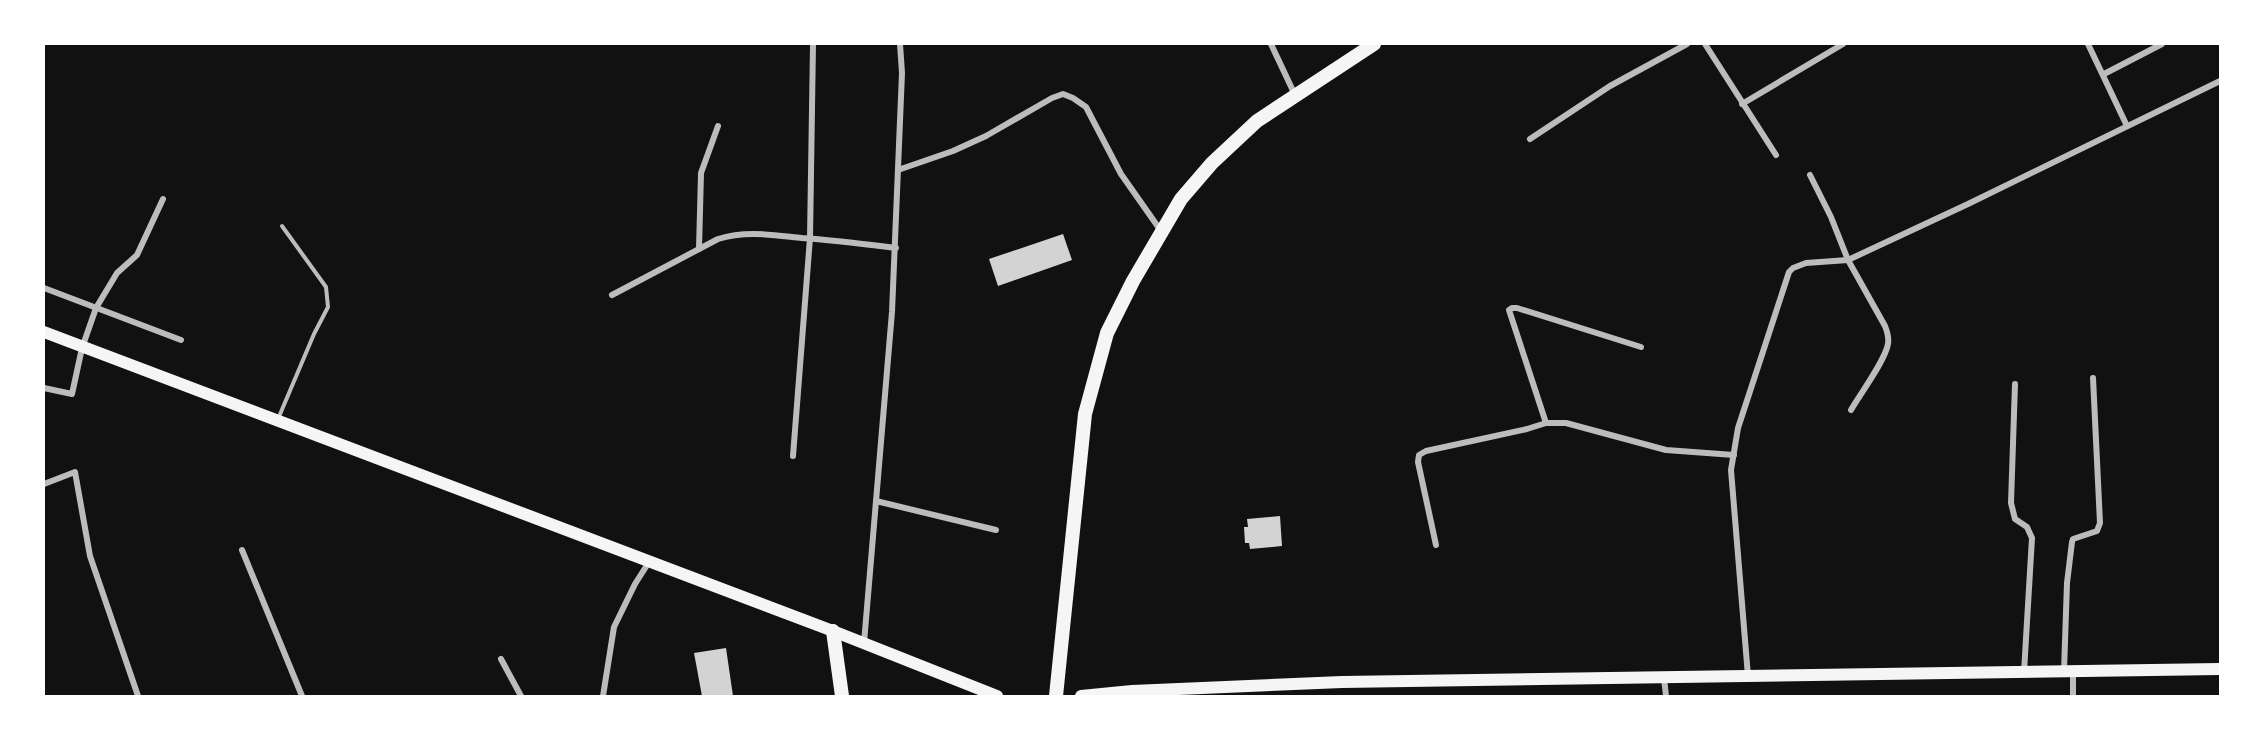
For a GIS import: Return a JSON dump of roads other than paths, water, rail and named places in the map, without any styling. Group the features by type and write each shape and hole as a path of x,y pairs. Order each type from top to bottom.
{"highway":[{"path":"1056,696 1084,414 1107,333 1133,281 1181,198 1212,163 1257,121 1374,44"},
{"path":"833,631 842,696"}],"main road":[{"path":"44,332 833,631 998,696"},
{"path":"1081,696 1132,691 1342,682 2220,669"}],"street":[{"path":"793,456 810,238 813,44"},
{"path":"864,643 896,248 902,73 900,44"},
{"path":"1271,44 1295,95"},
{"path":"1530,139 1610,86 1687,44"},
{"path":"1705,44 1776,155"},
{"path":"1742,104 1843,44"},
{"path":"2088,44 2127,126"},
{"path":"2104,74 2162,44"},
{"path":"1748,676 1731,470 1738,428 1789,272 1793,267 1806,263 1848,260 2220,81"},
{"path":"898,170 953,151 986,136 1063,94 1086,107 1121,174 1162,233"},
{"path":"699,249 701,173 718,126"},
{"path":"1810,175 1831,217 1848,260 1885,326 1888,344 1851,410"},
{"path":"44,388 72,394 82,348 96,308 110,282 137,255 163,199"},
{"path":"612,295 718,239 741,233 896,248"},
{"path":"44,288 181,340"},
{"path":"1546,423 1509,310 1512,308 1641,347"},
{"path":"2073,696 2069,671 2067,583 2072,542 2073,539 2097,531 2100,523 2093,378"},
{"path":"2015,384 2011,503 2015,519 2027,527 2032,538 2024,672"},
{"path":"1436,545 1418,462 1419,455 1426,451 1546,423 1566,423 1666,450 1734,455"},
{"path":"44,484 75,472 90,556 138,696"},
{"path":"876,501 996,530"},
{"path":"242,550 302,696"},
{"path":"603,696 614,627 635,584 650,562"},
{"path":"501,659 521,696"},
{"path":"1664,677 1666,696"}],"lane":[{"path":"277,422 314,334 328,307 326,287 282,226"}]}
